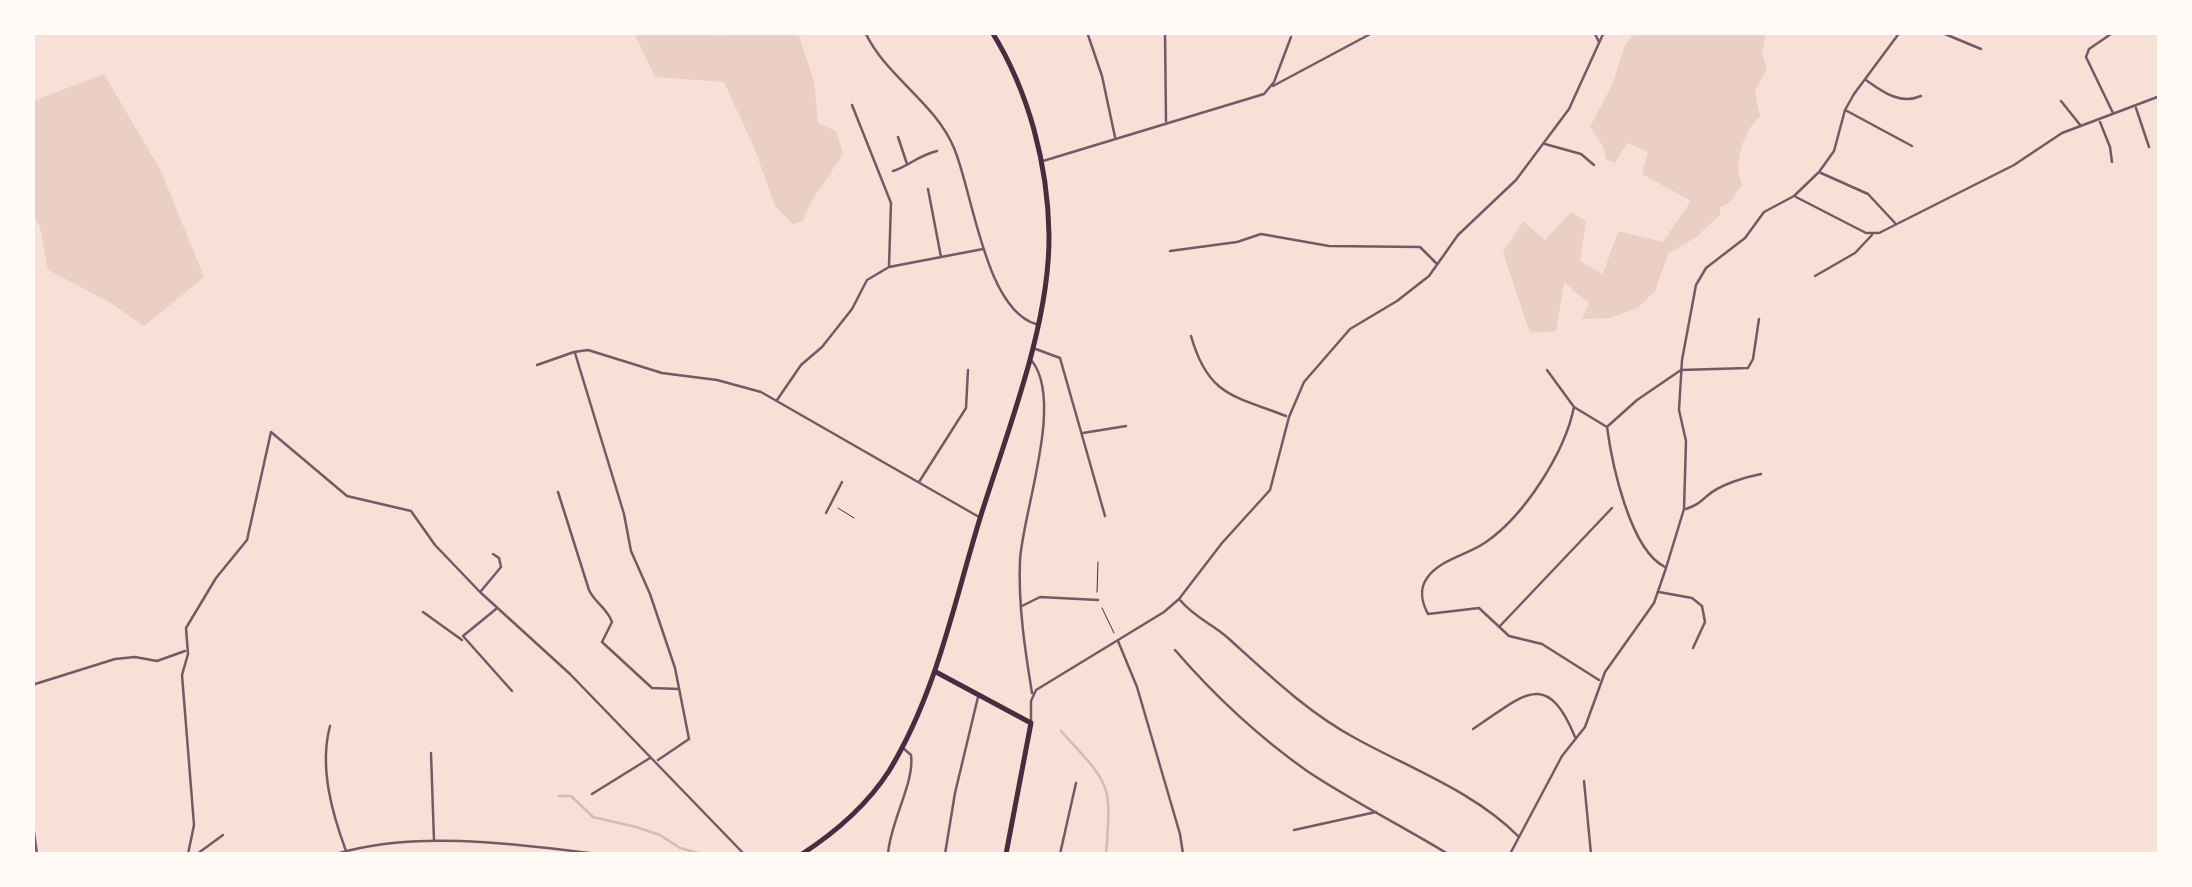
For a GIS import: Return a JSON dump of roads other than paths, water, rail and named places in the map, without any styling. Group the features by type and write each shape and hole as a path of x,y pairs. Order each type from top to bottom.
{"main road":[{"path":"802,854 834,831 870,796 902,748 924,705 1038,324 1049,248 1042,161 1021,92 992,32"},
{"path":"936,672 978,698 1031,723 1006,854"}],"street":[{"path":"865,32 888,68 924,105 952,143 984,248 1006,301 1026,321 1038,324"},
{"path":"1086,32 1102,76 1115,138"},
{"path":"1165,32 1166,123"},
{"path":"1042,161 1264,94 1374,32"},
{"path":"1594,32 1600,43"},
{"path":"1032,694 1153,620 1179,598 1270,490 1304,382 1350,329 1405,295 1438,265 1458,235 1516,180 1579,91 1604,32"},
{"path":"1510,854 1543,790 1590,718 1600,681 1654,604 1666,568 1684,509 1682,370 1692,300 1701,275 1722,252 1745,238 1768,208 1794,196 1819,172 1834,151 1845,110 1900,32"},
{"path":"1940,32 1981,49"},
{"path":"2114,32 2089,49 2086,57 2114,114"},
{"path":"1272,87 1291,37"},
{"path":"1865,79 1901,99 1910,101 1921,96"},
{"path":"1815,276 1844,261 1873,234 2014,165 2055,137 2160,96"},
{"path":"2060,102 2082,128"},
{"path":"852,106 891,203 889,268"},
{"path":"2136,106 2150,147"},
{"path":"1845,110 1912,146"},
{"path":"2100,121 2112,162"},
{"path":"898,137 907,165"},
{"path":"1544,144 1581,154 1594,165"},
{"path":"893,171 912,158 936,151"},
{"path":"1819,172 1868,194 1896,224"},
{"path":"928,189 942,258"},
{"path":"1794,196 1873,234"},
{"path":"1170,251 1271,234 1329,246 1420,247 1438,265"},
{"path":"776,401 852,309 867,280 889,268 984,248"},
{"path":"1607,427 1637,400 1682,370 1748,368 1754,359 1759,319"},
{"path":"1191,336 1210,381 1234,396 1290,417"},
{"path":"1031,348 1060,358 1104,516"},
{"path":"574,352 624,514 630,551 650,594 680,690 689,740 656,762"},
{"path":"537,364 574,352 594,352 662,373 717,380 761,392 980,518"},
{"path":"1028,358 1040,376 1042,430 1022,534 1022,606 1032,694 1031,723"},
{"path":"918,483 966,408 968,370"},
{"path":"1547,370 1574,407 1607,427 1619,486 1638,536 1650,556 1666,568"},
{"path":"1574,407 1570,430 1550,468 1513,517 1485,543 1439,566 1423,584 1422,598 1428,614 1479,608 1509,636 1542,644 1600,681"},
{"path":"1082,433 1126,426"},
{"path":"188,854 194,825 182,675 188,660 186,628 216,578 247,540 271,432 347,496 411,511 435,544 480,592 570,674 744,854"},
{"path":"1684,509 1701,504 1708,494 1741,477 1761,474"},
{"path":"826,512 842,482"},
{"path":"558,492 589,590 612,622 602,642 652,688 680,690"},
{"path":"1500,627 1612,508"},
{"path":"480,592 500,567 493,554"},
{"path":"1658,592 1692,598 1702,606 1705,622 1693,648"},
{"path":"1022,606 1040,597 1098,600"},
{"path":"1179,598 1199,620 1227,637 1304,704 1353,737 1440,781 1503,822 1520,838"},
{"path":"464,639 464,633 498,608"},
{"path":"423,612 456,638 464,639 512,691"},
{"path":"1118,641 1142,705 1183,854"},
{"path":"1175,650 1277,749 1447,854"},
{"path":"32,685 114,659 158,661 186,651"},
{"path":"1473,729 1512,704 1543,694 1550,696 1565,714 1575,738"},
{"path":"945,854 978,698"},
{"path":"330,726 326,749 331,809 346,852"},
{"path":"888,854 912,767 912,754 902,748"},
{"path":"431,753 434,842"},
{"path":"592,794 652,757"},
{"path":"1584,780 1591,854"},
{"path":"1060,854 1076,783"},
{"path":"1294,830 1376,812"},
{"path":"32,818 37,854"},
{"path":"197,854 223,835"},
{"path":"336,854 404,842 597,854"},
{"path":"548,848 548,854"}],"waterway":[{"path":"1061,731 1104,785 1108,812 1106,854"},
{"path":"559,796 571,796 593,817 660,835 680,848 702,854"}]}
